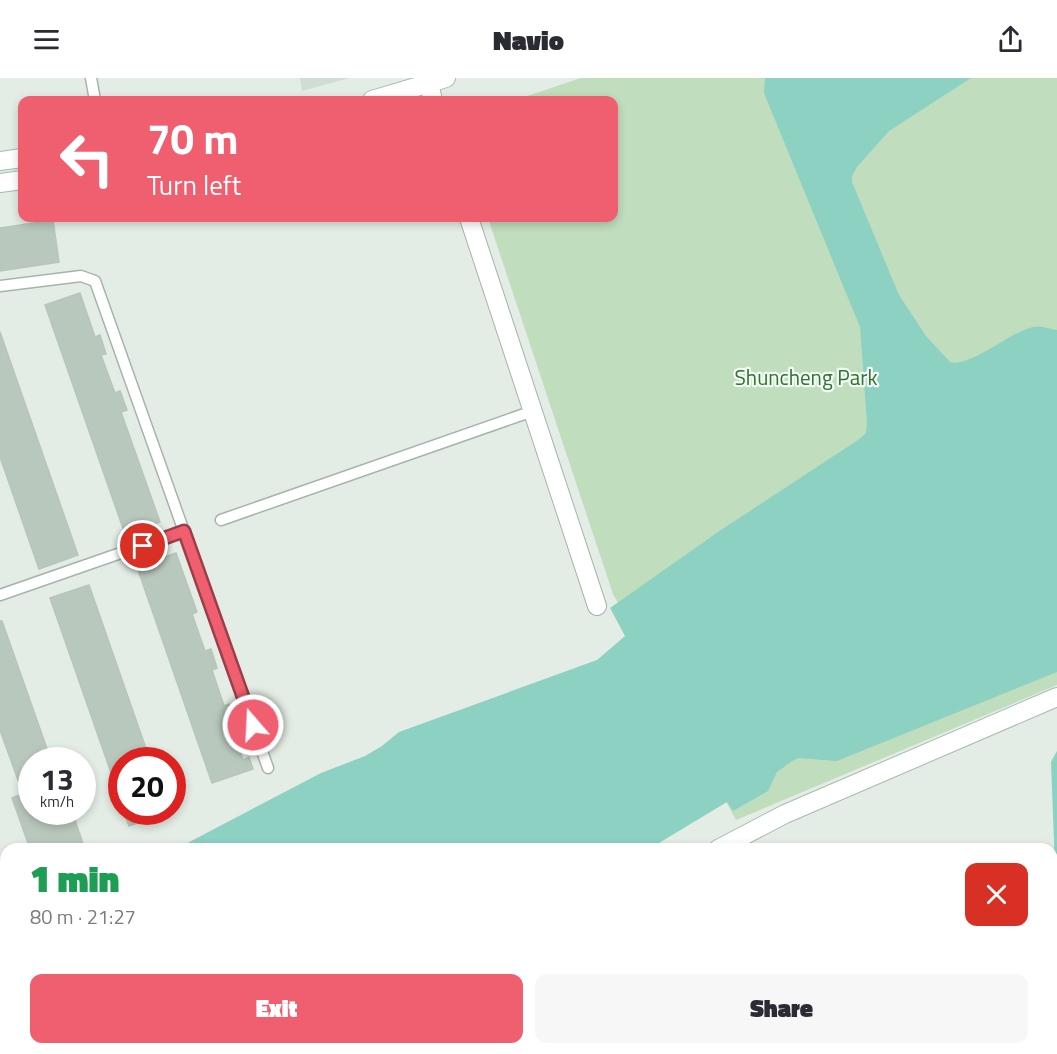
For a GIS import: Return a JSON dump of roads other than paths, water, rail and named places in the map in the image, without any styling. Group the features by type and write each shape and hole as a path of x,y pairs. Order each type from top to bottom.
{"street":[{"path":"392,96 436,87"},
{"path":"0,161 18,159"},
{"path":"0,183 18,181"},
{"path":"470,222 597,606"},
{"path":"731,843 785,814 1057,697"}],"lane":[{"path":"91,78 94,96"},
{"path":"0,286 81,276 95,281 268,768"},
{"path":"221,520 533,411"},
{"path":"0,595 184,531"}],"water":[{"path":"765,78 971,78 889,131 857,167 852,176 852,182 899,295 926,336 950,362 968,360 1013,335 1033,327 1057,330 1057,672 837,761 798,758 777,772 768,791 733,811 727,802 659,843 187,843 321,773 365,756 399,732 597,660 625,636 610,608 866,433 860,327 764,93"},
{"path":"1057,751 1057,843 1054,843 1051,762"}],"park label":[{"name":"Shuncheng Park","path":"806,378"}]}
